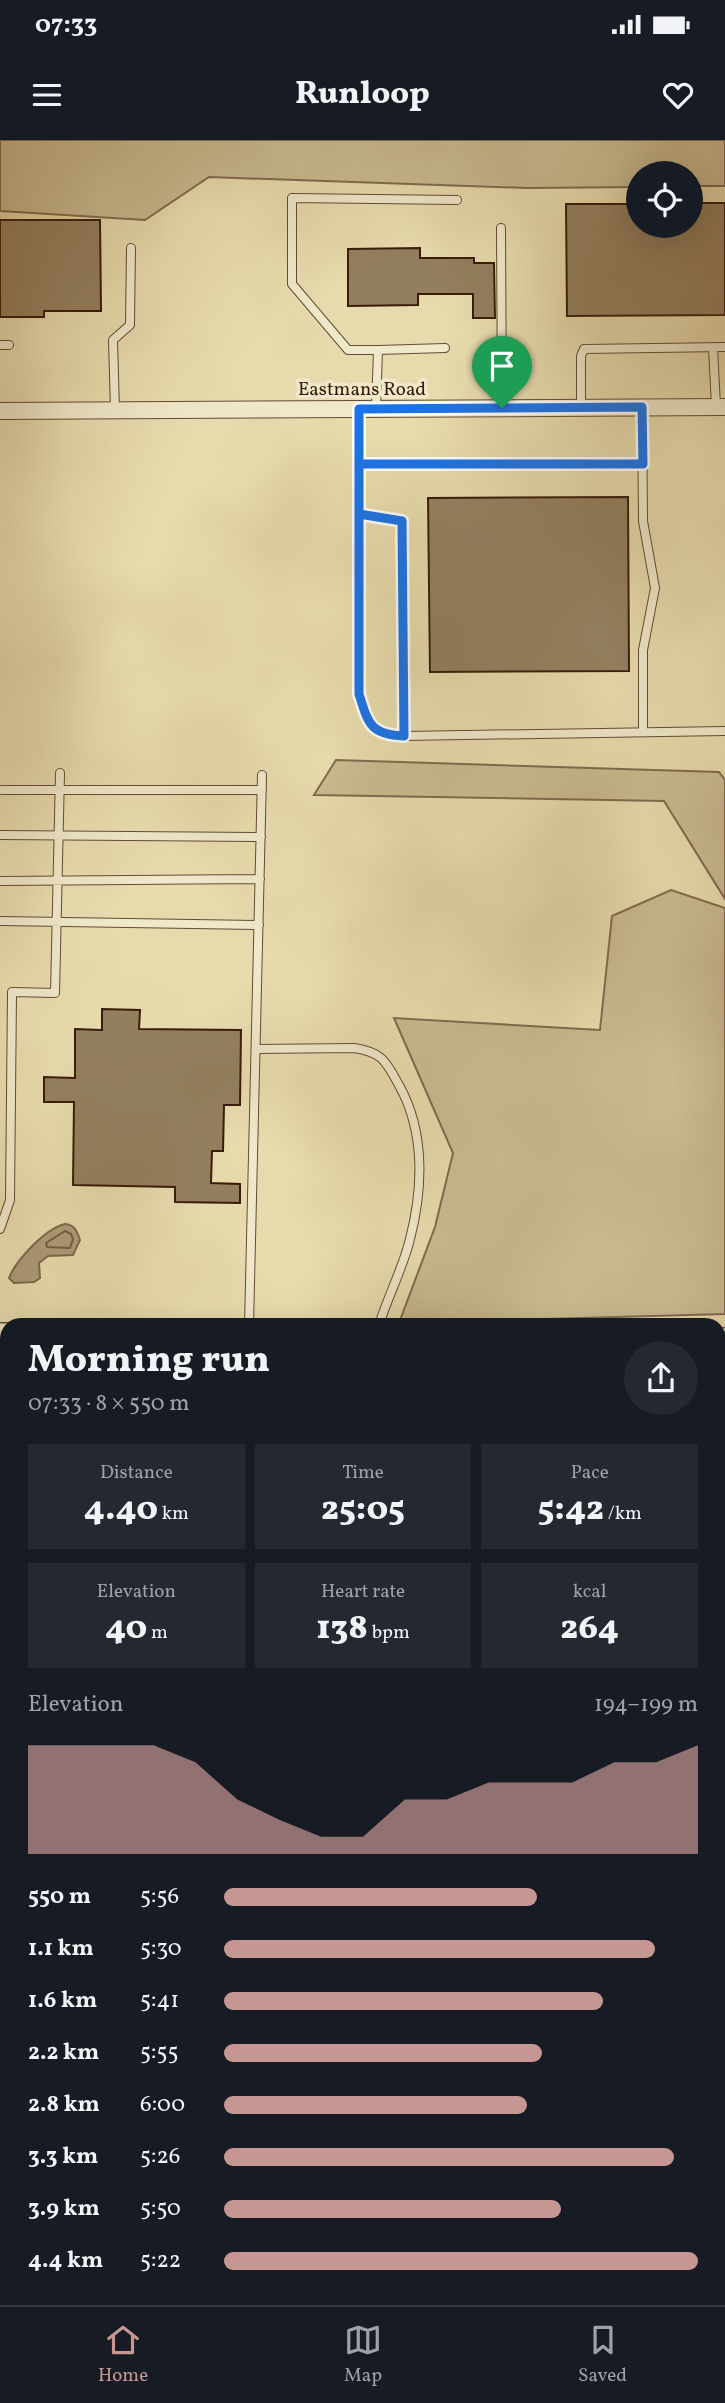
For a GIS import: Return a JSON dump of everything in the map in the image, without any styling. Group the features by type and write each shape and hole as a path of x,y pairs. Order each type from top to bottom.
{"street":[{"name":"Eastmans Road","path":"0,411 720,407"}],"lane":[{"path":"445,348 348,350 292,284 292,198 457,200"},
{"path":"501,228 502,408"},
{"path":"115,411 113,340 130,326 131,248"},
{"path":"713,347 720,407"},
{"path":"581,408 581,356 584,349 725,347"},
{"path":"376,409 378,350"},
{"path":"642,407 643,521 655,589 643,650 643,732"},
{"path":"359,409 359,694 367,721 384,736 725,731"},
{"path":"359,464 643,464"},
{"path":"359,514 402,521 404,736"},
{"path":"0,1229 10,1200 12,992 55,993 60,772"},
{"path":"250,1318 262,775"},
{"path":"2,790 262,790"},
{"path":"0,835 261,837"},
{"path":"1,881 260,879"},
{"path":"0,921 259,925"},
{"path":"256,1049 368,1050 380,1055 404,1094 416,1131 419,1184 410,1240 382,1318"}],"shaded area":[{"path":"0,140 725,140 725,186 703,186 703,161 626,161 626,187 527,188 209,177 145,220 0,211"},
{"path":"336,760 719,772 725,780 725,899 664,801 314,795"},
{"path":"671,890 725,908 725,1314 580,1318 401,1318 435,1227 453,1153 394,1018 600,1030 612,916"}],"water":[{"path":"65,1224 75,1229 80,1240 73,1255 48,1256 39,1263 40,1278 34,1282 14,1283 9,1278 25,1254 49,1232"}],"building":[{"path":"703,203 725,203 725,315 567,316 566,204 626,204 626,238 703,238"},
{"path":"0,220 100,220 101,311 44,311 44,317 0,317"},
{"path":"420,248 420,258 474,258 474,263 494,263 495,318 473,318 473,294 418,294 418,305 348,306 348,249"},
{"path":"628,497 629,671 430,672 428,498"},
{"path":"102,1009 140,1010 139,1029 241,1030 240,1105 224,1105 223,1151 212,1151 211,1183 240,1184 240,1203 175,1202 175,1187 73,1185 74,1102 44,1102 44,1077 75,1078 75,1029 102,1030"}],"route":[{"path":"502,408 359,409 359,464 359,694 367,721 384,736 404,736 402,521 359,514 359,464 643,464 642,407 502,408"}]}
